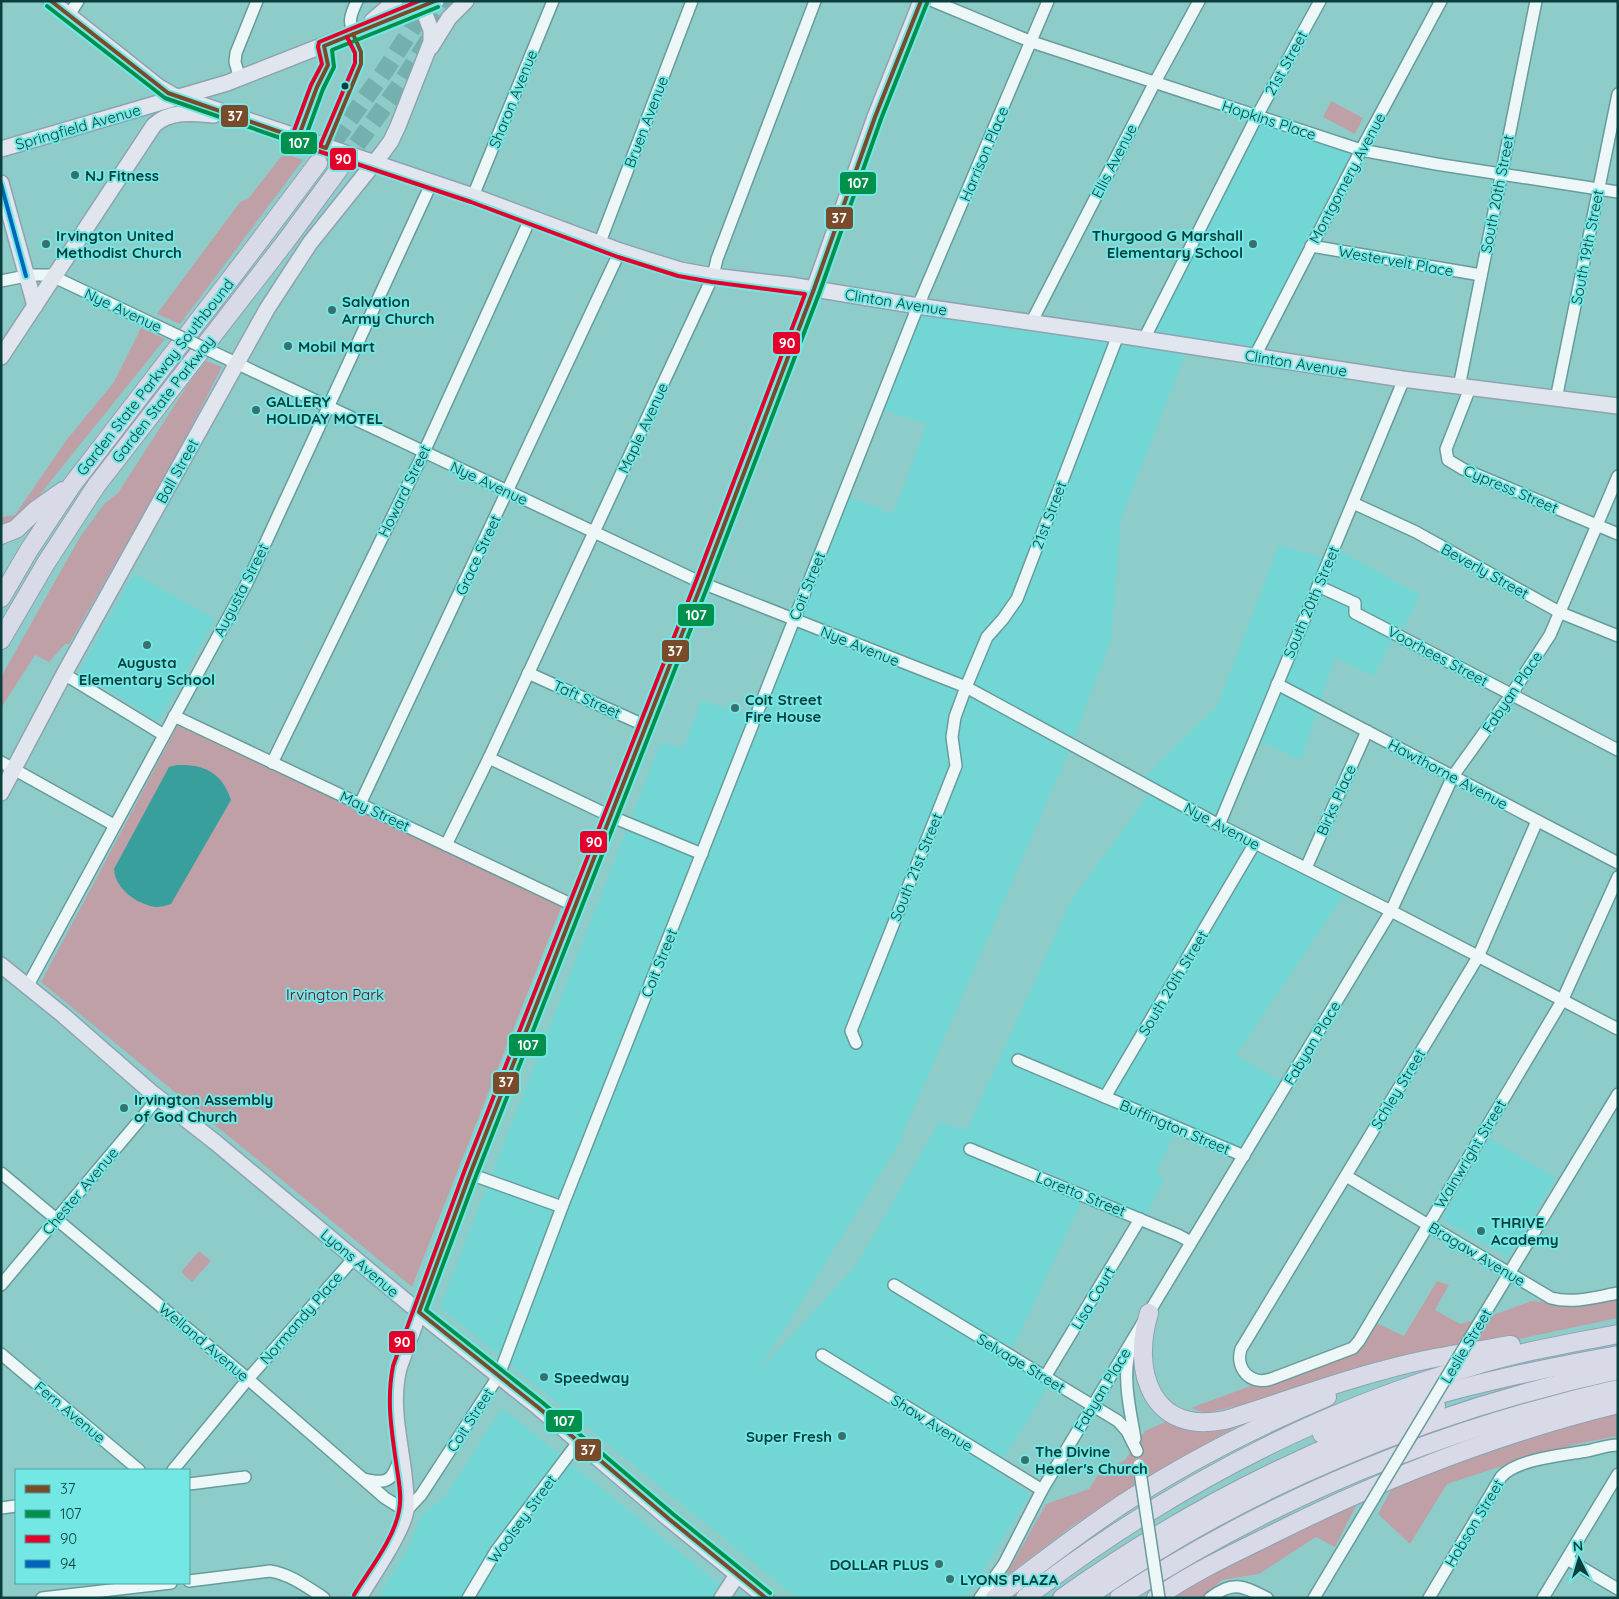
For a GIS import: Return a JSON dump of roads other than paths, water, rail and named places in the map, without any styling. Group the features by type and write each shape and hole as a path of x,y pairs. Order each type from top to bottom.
{"highway":[{"name":"Garden State Parkway Southbound","path":"1,598 72,485 318,163"},
{"name":"Garden State Parkway","path":"1,640 46,562 96,486 286,241 339,169"},
{"path":"1,535 16,529 36,510 72,485"},
{"path":"1148,1313 1142,1354 1144,1373 1150,1389 1165,1408 1183,1419 1196,1422 1225,1420 1337,1383 1425,1360 1518,1344 1557,1346"},
{"path":"1025,1598 1086,1552 1190,1488 1271,1445 1355,1407 1412,1385 1499,1359 1618,1334"},
{"path":"1033,1598 1131,1535 1190,1500 1267,1460 1329,1431 1389,1409 1482,1382 1528,1371 1618,1355"},
{"path":"1062,1598 1126,1554 1183,1521 1258,1481 1320,1452 1399,1420 1478,1392 1618,1355"},
{"path":"995,1598 1051,1554 1123,1504 1203,1457 1277,1419 1324,1398 1381,1374 1425,1360"},
{"path":"1086,1598 1196,1529 1250,1500 1334,1461 1390,1438 1477,1408 1565,1382 1618,1370"},
{"path":"1118,1598 1174,1563 1241,1526 1303,1495 1351,1474 1414,1448 1480,1426 1554,1404 1618,1389"},
{"path":"1157,1598 1188,1577 1226,1557 1332,1505 1409,1472 1506,1435 1618,1404"}],"main road":[{"name":"Clinton Avenue","path":"51,1 159,87 179,98 473,196 620,251 680,270 1464,388 1618,406"},
{"path":"353,34 381,14 395,1"},
{"path":"428,53 449,18 466,1"},
{"path":"406,1511 406,1489 402,1454 395,1415 396,1379 470,1174 702,583 814,289 875,117 921,1"},
{"name":"Springfield Avenue","path":"1,149 240,79 426,3"},
{"path":"426,3 432,34 428,53"},
{"name":"Ball Street","path":"1,793 7,766 64,674 263,314 300,257 332,214 387,147 395,134 428,53"},
{"path":"1,357 148,132 158,122 167,116 182,114 240,118"},
{"path":"1,183 34,306"},
{"name":"Lyons Avenue","path":"1,965 419,1312 579,1441 766,1598"},
{"name":"Coit Street","path":"358,1598 398,1533 406,1511"},
{"path":"722,1598 737,1575"}],"street":[{"path":"69,15 78,1"},
{"path":"240,79 236,66 236,53 257,1"},
{"path":"353,34 350,17 357,1"},
{"name":"Sharon Avenue","path":"473,196 553,1"},
{"name":"Bruen Avenue","path":"600,242 692,1"},
{"name":"Maple Avenue","path":"446,845 489,758 713,276 717,259 815,1"},
{"name":"Hopkins Place","path":"933,1 1032,42 1361,150 1436,164 1618,192"},
{"name":"Harrison Place","path":"918,306 1048,1"},
{"name":"Ellis Avenue","path":"1031,322 1199,1"},
{"name":"21st Street","path":"1144,339 1257,116 1320,1"},
{"name":"Montgomery Avenue","path":"1255,356 1361,150 1441,1"},
{"name":"South 20th Street","path":"1464,388 1481,275 1536,1"},
{"name":"South 19th Street","path":"1556,400 1618,94"},
{"name":"Augusta Street","path":"28,986 247,583 432,182"},
{"name":"Howard Street","path":"272,763 424,452 531,217"},
{"name":"Westervelt Place","path":"1311,246 1481,275"},
{"name":"Grace Street","path":"360,804 620,251"},
{"name":"Nye Avenue","path":"1,281 26,276 41,275 54,277 702,583 966,687 1219,825 1391,911 1618,1029"},
{"name":"Coit Street","path":"406,1511 421,1495 499,1375 562,1207 918,306"},
{"name":"21st Street","path":"966,687 987,637 1017,599 1118,335"},
{"name":"South 20th Street","path":"1219,825 1404,379"},
{"name":"Cypress Street","path":"1464,388 1446,449 1448,460 1463,469 1618,534"},
{"name":"Fabyan Place","path":"980,1598 1009,1556 1042,1490 1391,911 1453,776 1511,695 1550,635 1618,476"},
{"name":"Beverly Street","path":"1353,503 1416,532 1561,613 1618,636"},
{"name":"Voorhees Street","path":"1318,586 1355,603 1355,613 1618,750"},
{"name":"Taft Street","path":"528,673 646,726"},
{"path":"64,674 164,735"},
{"name":"Hawthorne Avenue","path":"1277,684 1618,863"},
{"name":"South 21st Street","path":"856,1043 852,1031 956,766 952,737 955,717 966,687"},
{"name":"May Street","path":"174,716 575,906"},
{"name":"Birks Place","path":"1306,868 1367,731"},
{"path":"489,758 610,816 702,854"},
{"path":"7,766 114,825"},
{"name":"Schley Street","path":"1271,1379 1258,1381 1246,1374 1239,1362 1241,1348 1478,957 1537,821"},
{"name":"South 20th Street","path":"1105,1097 1255,843"},
{"name":"Wainwright Street","path":"1271,1379 1353,1348 1359,1341 1562,1000 1618,877"},
{"name":"Buffington Street","path":"1018,1060 1244,1156"},
{"name":"Leslie Street","path":"1314,1598 1618,1094"},
{"name":"Chester Avenue","path":"1,1285 159,1097"},
{"name":"Loretto Street","path":"970,1149 1191,1242"},
{"name":"Welland Avenue","path":"1,1173 248,1379 385,1498 406,1511"},
{"path":"470,1174 562,1207"},
{"name":"Bragaw Avenue","path":"1346,1176 1545,1295 1557,1300 1576,1300 1618,1293"},
{"name":"Lisa Court","path":"1046,1377 1140,1219"},
{"name":"Normandy Place","path":"174,1469 248,1379 354,1258"},
{"name":"Selvage Street","path":"894,1285 1121,1424 1130,1435 1136,1451"},
{"path":"1134,1337 1126,1371 1157,1598"},
{"name":"Fern Avenue","path":"1,1354 137,1469"},
{"name":"Shaw Avenue","path":"822,1355 1042,1490"},
{"name":"Woolsey Street","path":"468,1598 496,1552 579,1441"},
{"name":"Hobson Street","path":"1429,1598 1501,1477 1506,1472 1514,1467 1558,1455 1618,1445"},
{"path":"363,1479 376,1482 393,1477 402,1454"},
{"path":"1543,1598 1618,1474"},
{"path":"190,1484 245,1477"},
{"path":"1,1508 15,1506"},
{"path":"1567,1559 1618,1589"},
{"path":"190,1581 270,1571 290,1577 324,1598"},
{"path":"42,1598 87,1591 160,1584"},
{"path":"1210,1598 1227,1588 1241,1586 1268,1598"}],"tunnel":[{"path":"318,163 384,72 430,1"},
{"path":"341,166 400,85 454,1"}],"place":[{"name":"NJ Fitness","path":"75,175"},
{"name":"Irvington United Methodist Church","path":"46,244"},
{"name":"Thurgood G Marshall Elementary School","path":"1253,244"},
{"name":"Salvation Army Church","path":"332,310"},
{"name":"Mobil Mart","path":"288,346"},
{"name":"GALLERY HOLIDAY MOTEL","path":"256,410"},
{"name":"Augusta Elementary School","path":"147,645"},
{"name":"Coit Street Fire House","path":"735,708"},
{"name":"Irvington Assembly of God Church","path":"124,1108"},
{"name":"THRIVE Academy","path":"1481,1231"},
{"name":"Speedway","path":"544,1377"},
{"name":"Super Fresh","path":"842,1436"},
{"name":"The Divine Healer's Church","path":"1025,1460"},
{"name":"DOLLAR PLUS","path":"939,1564"},
{"name":"LYONS PLAZA","path":"950,1579"}],"park label":[{"name":"Irvington Park","path":"335,994"}]}
